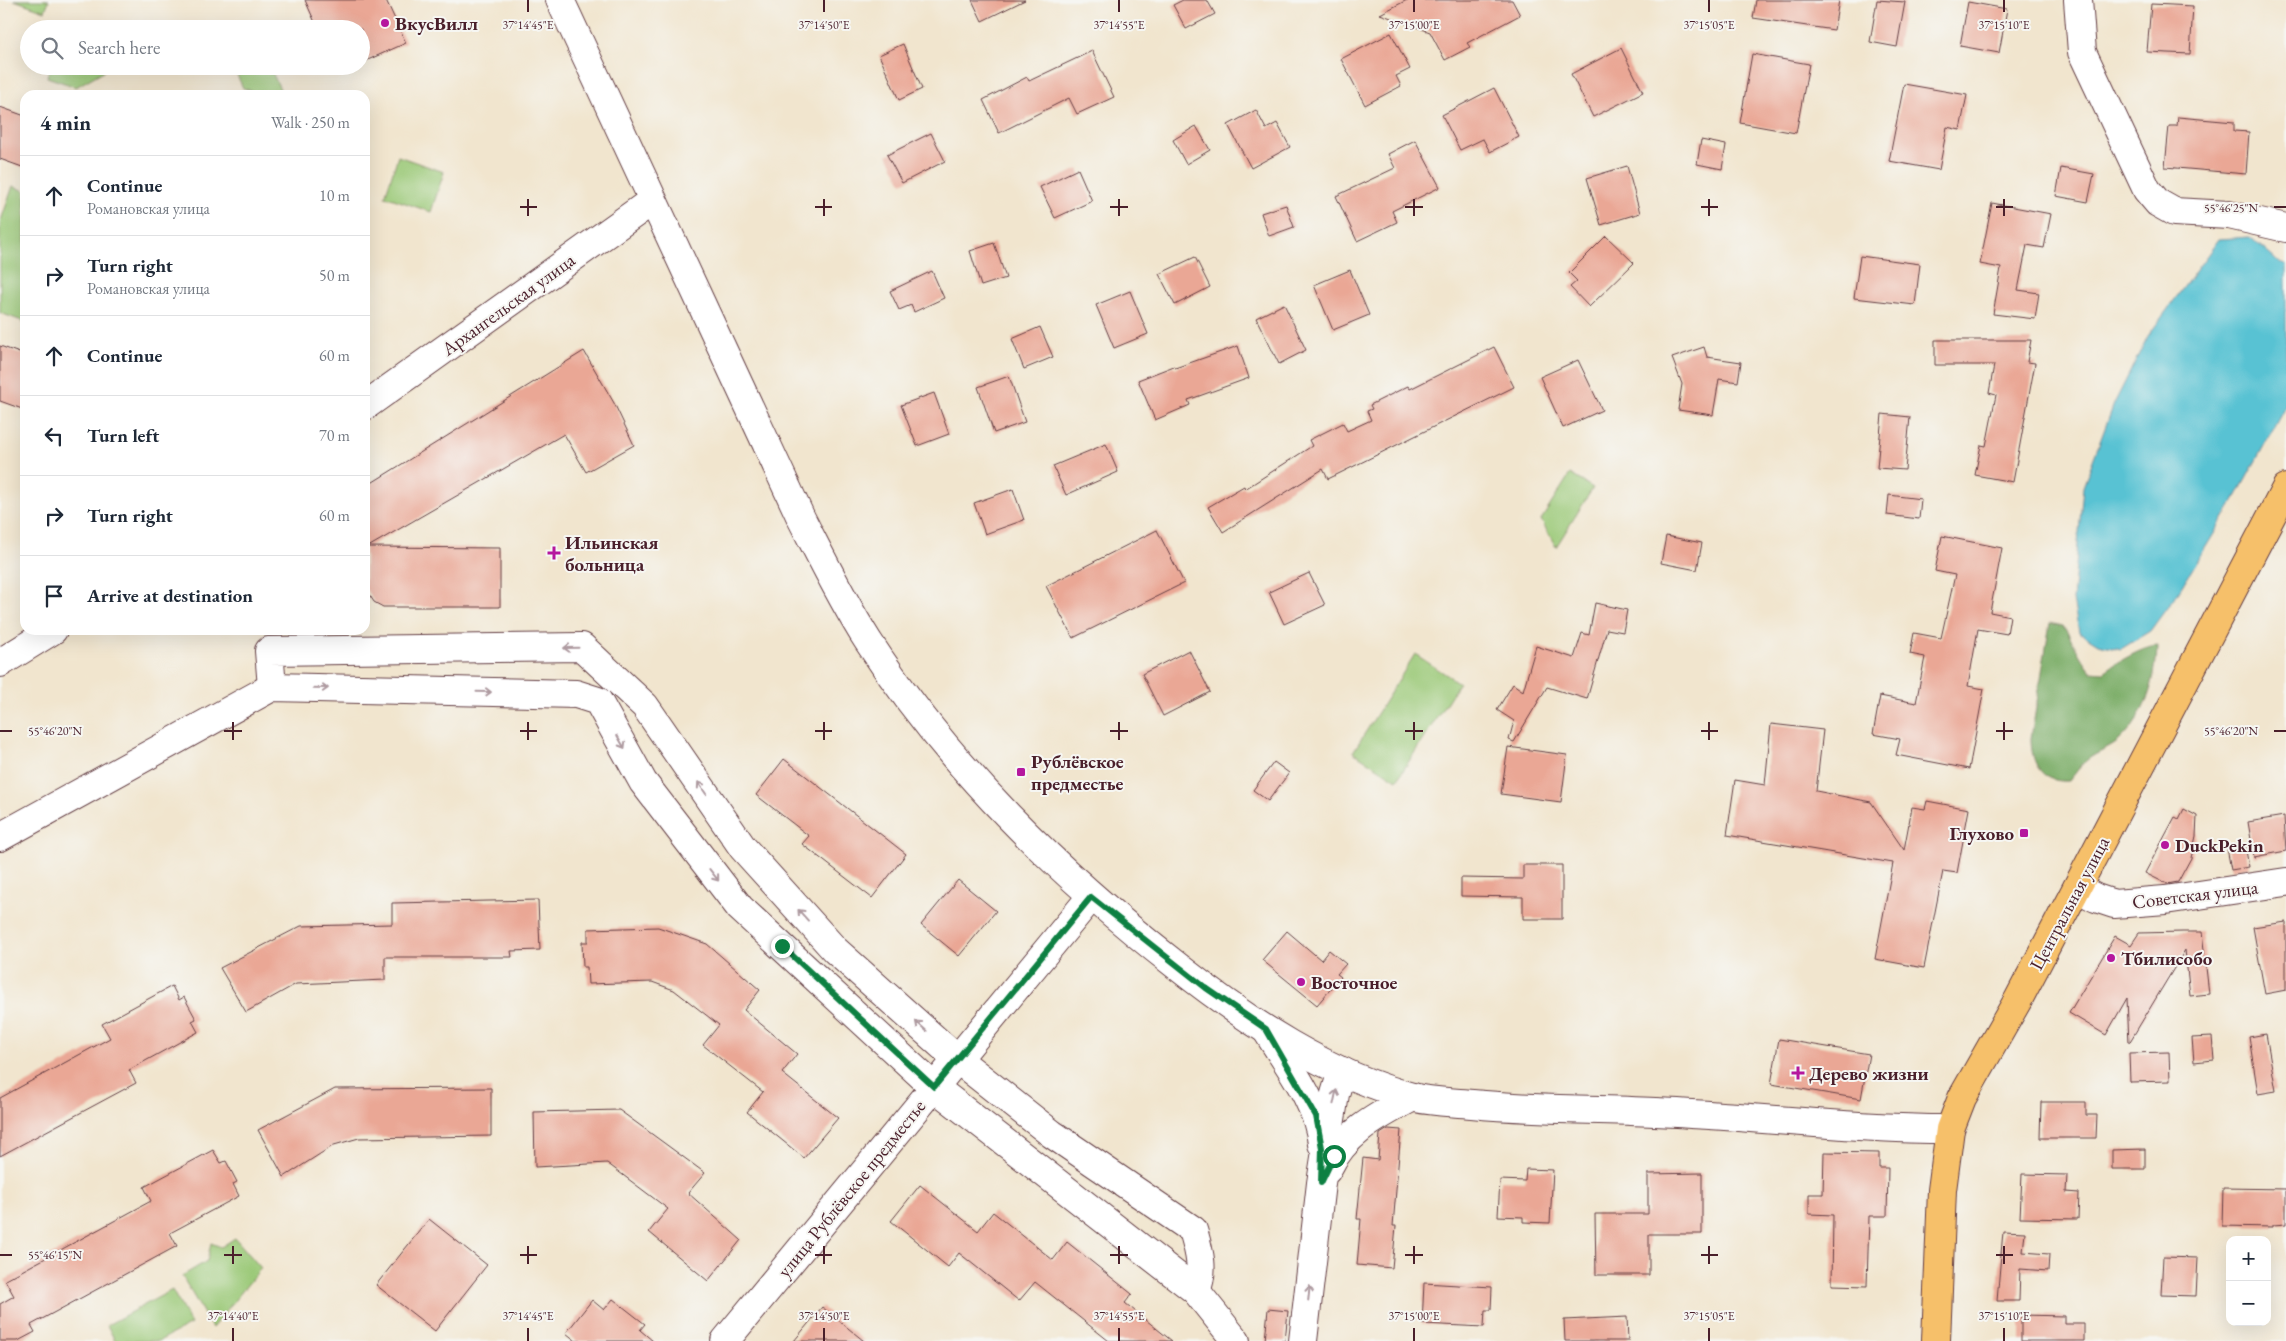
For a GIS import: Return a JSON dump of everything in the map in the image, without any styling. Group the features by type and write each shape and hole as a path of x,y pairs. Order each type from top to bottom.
{"main road":[{"name":"Центральная улица","path":"1936,1341 1942,1190 1950,1129 1962,1098 2018,1000 2286,488"}],"street":[{"path":"560,0 801,518 830,575 868,641 932,731 991,799 1017,827 1091,897 1206,988 1266,1029 1342,1071 1412,1097 1490,1106 1660,1112 1897,1129 1950,1129"},
{"path":"2078,0 2082,52 2101,96 2147,190 2158,203 2174,212 2229,215 2286,228"},
{"name":"Архангельская улица","path":"370,402 652,201"},
{"path":"0,663 45,635"},
{"path":"272,687 269,651 582,648 614,675 645,706 743,848 835,950 957,1058 1052,1134 1193,1230 1201,1256 1200,1280 1196,1291"},
{"path":"598,701 614,675"},
{"path":"0,837 272,687 576,694 598,701 644,782 740,908 934,1087 1196,1291 1236,1341"},
{"name":"Советская улица","path":"2077,888 2096,898 2114,904 2165,900 2286,882"},
{"name":"улица Рублёвское предместье","path":"725,1341 1091,897"},
{"path":"1266,1029 1316,1116 1322,1148 1321,1183"},
{"path":"1303,1341 1321,1183 1334,1094 1342,1071"},
{"path":"1321,1183 1334,1156 1348,1138 1367,1122 1412,1097"}],"green space":[{"path":"14,0 49,0 45,11"},
{"path":"48,75 97,75 76,87 47,77"},
{"path":"237,75 273,75 281,90 249,90 243,88"},
{"path":"398,156 444,172 431,212 385,196"},
{"path":"13,186 20,189 20,320 0,313 0,223"},
{"path":"1570,474 1593,488 1556,547 1541,520"},
{"path":"2050,623 2063,626 2083,661 2091,671 2104,672 2137,652 2157,646 2152,685 2137,720 2120,740 2087,760 2069,781 2051,779 2045,775 2036,763 2031,747"},
{"path":"1415,654 1459,683 1397,780 1353,752"},
{"path":"235,1238 261,1268 212,1328 182,1276 207,1261 211,1243 221,1247"},
{"path":"172,1290 191,1324 159,1341 115,1341 107,1325"}],"water":[{"path":"2250,237 2277,261 2286,264 2286,405 2234,501 2177,594 2150,631 2121,649 2098,644 2079,632 2073,600 2083,487 2114,404 2148,336 2219,239"}],"building":[{"path":"305,0 386,0 406,43 370,59 370,20 314,20"},
{"path":"972,0 1025,0 982,21"},
{"path":"1183,0 1207,0 1215,14 1186,29 1173,5"},
{"path":"1407,0 1512,0 1520,15 1467,43 1470,47 1445,60 1430,32 1380,14"},
{"path":"1756,0 1839,0 1834,30 1753,18"},
{"path":"1877,0 1905,2 1897,47 1870,42"},
{"path":"1968,2 2007,9 1999,53 1960,46"},
{"path":"2151,4 2193,6 2190,54 2147,52"},
{"path":"1391,33 1410,69 1396,76 1401,86 1365,105 1341,59"},
{"path":"903,44 922,89 899,100 879,55"},
{"path":"1621,48 1643,92 1593,117 1571,74"},
{"path":"1092,51 1114,97 1077,114 1069,98 999,133 983,100 1027,77 1029,81"},
{"path":"1752,54 1809,64 1796,133 1740,123"},
{"path":"1904,84 1967,95 1960,130 1947,127 1939,170 1889,161"},
{"path":"1494,88 1519,137 1490,152 1483,139 1460,150 1442,115"},
{"path":"0,107 20,114 20,166 0,159"},
{"path":"1256,110 1266,129 1277,123 1290,147 1251,168 1228,125"},
{"path":"2178,117 2234,122 2234,131 2249,132 2246,174 2165,167 2169,126 2177,126"},
{"path":"1196,126 1210,150 1186,164 1173,140"},
{"path":"931,133 945,161 902,183 887,155"},
{"path":"1415,140 1440,187 1392,211 1397,222 1357,241 1336,196 1395,168 1388,154"},
{"path":"1701,140 1726,145 1722,169 1697,164"},
{"path":"1627,166 1640,213 1601,225 1587,178"},
{"path":"2061,168 2094,174 2088,202 2056,196"},
{"path":"1078,169 1092,201 1055,218 1040,187"},
{"path":"1992,203 2051,214 2044,248 2027,245 2018,290 2039,293 2035,319 1993,314 2001,268 1980,264"},
{"path":"1286,205 1294,227 1269,236 1261,213"},
{"path":"1606,236 1634,263 1589,307 1570,287 1577,281 1569,273"},
{"path":"994,243 1006,278 981,286 970,251"},
{"path":"1860,256 1920,264 1915,305 1854,298"},
{"path":"1195,257 1210,287 1175,305 1159,274"},
{"path":"1350,270 1369,315 1333,330 1314,285"},
{"path":"932,271 944,298 914,312 911,305 899,310 890,291"},
{"path":"1130,291 1148,334 1114,348 1096,305"},
{"path":"1284,304 1306,350 1279,364 1256,318"},
{"path":"1040,327 1053,357 1024,369 1012,339"},
{"path":"1935,340 2031,340 2027,362 2035,363 2013,482 1975,475 1981,445 1986,446 1996,395 1989,393 1994,365 1935,365"},
{"path":"0,346 20,353 20,408 0,401"},
{"path":"1238,346 1249,378 1188,400 1190,405 1155,420 1138,380 1174,366 1175,368"},
{"path":"1494,347 1514,387 1328,479 1323,469 1223,532 1208,507 1244,486 1245,489 1312,446 1309,440 1343,423 1347,431 1371,420 1367,411 1372,409 1370,405 1408,386 1410,389"},
{"path":"1704,347 1707,357 1741,362 1738,382 1719,379 1713,415 1678,410 1682,384 1672,358"},
{"path":"584,351 614,403 634,445 586,472 564,434 370,546 370,484"},
{"path":"1578,360 1602,410 1563,428 1540,377"},
{"path":"1009,376 1025,422 994,433 978,387"},
{"path":"934,393 949,434 917,446 901,405"},
{"path":"1882,414 1910,417 1905,470 1877,468"},
{"path":"1106,444 1118,472 1066,495 1053,466"},
{"path":"1013,489 1024,520 985,534 974,503"},
{"path":"1889,495 1921,499 1919,519 1887,515"},
{"path":"1157,530 1184,583 1073,638 1046,586"},
{"path":"1666,536 1702,543 1697,570 1661,563"},
{"path":"1942,536 2002,548 1990,612 2010,616 2007,634 1978,629 1968,686 1984,689 1969,769 1896,755 1900,739 1873,734 1880,696 1916,703 1925,657 1910,654 1914,633 1941,638 1955,575 1935,571"},
{"path":"370,547 500,548 500,607 383,607 374,602 370,596"},
{"path":"1309,573 1325,605 1284,624 1269,592"},
{"path":"1595,603 1627,610 1623,632 1607,629 1587,699 1547,687 1514,742 1509,740 1514,721 1497,710 1513,684 1523,691 1536,646 1574,658 1582,633 1589,635"},
{"path":"1189,650 1210,692 1163,716 1142,674"},
{"path":"1771,724 1823,730 1816,791 1871,802 1904,850 1912,807 1925,809 1927,801 1969,809 1957,873 1943,871 1924,968 1875,959 1893,863 1727,835 1735,780 1765,785"},
{"path":"1508,747 1567,755 1561,802 1501,794"},
{"path":"784,759 906,854 872,898 802,844 809,836 756,795"},
{"path":"1274,762 1289,773 1268,801 1253,790"},
{"path":"2184,809 2197,816 2196,836 2191,858 2178,882 2167,884 2145,873 2175,817 2179,819"},
{"path":"2284,816 2286,851 2254,857 2248,822"},
{"path":"2245,845 2249,867 2231,870 2227,848"},
{"path":"1523,865 1562,865 1562,919 1523,919 1523,897 1461,896 1461,878 1523,879"},
{"path":"958,880 996,911 959,956 921,925"},
{"path":"538,900 540,950 511,951 512,957 385,957 385,980 296,984 246,1012 220,968 301,926 392,924 392,903"},
{"path":"2286,922 2286,990 2265,994 2253,927"},
{"path":"658,927 707,944 760,990 744,1010 797,1054 782,1073 838,1118 804,1158 747,1112 763,1092 703,1045 719,1025 674,990 652,982 588,984 587,967 583,967 582,942 588,942 588,929"},
{"path":"1287,931 1321,960 1329,950 1346,964 1337,974 1341,977 1317,1005 1262,960"},
{"path":"2202,932 2209,994 2190,996 2185,950 2129,1043 2127,998 2106,1035 2069,1013 2115,936 2131,945 2139,933"},
{"path":"172,986 179,1000 184,997 196,1019 192,1021 198,1032 129,1070 136,1083 0,1156 0,1098 110,1038 102,1024"},
{"path":"2266,1034 2276,1091 2258,1094 2249,1037"},
{"path":"2212,1037 2214,1060 2194,1062 2192,1038"},
{"path":"1779,1039 1869,1054 1861,1099 1771,1084"},
{"path":"2169,1052 2170,1081 2130,1082 2129,1053"},
{"path":"491,1088 491,1136 359,1138 334,1145 284,1177 258,1130 335,1089"},
{"path":"2041,1102 2086,1102 2086,1115 2097,1115 2096,1138 2040,1138"},
{"path":"619,1110 705,1173 688,1193 741,1240 708,1281 649,1232 668,1209 607,1163 535,1167 534,1112"},
{"path":"1388,1129 1401,1130 1393,1226 1396,1226 1392,1268 1357,1265 1361,1219 1357,1219 1363,1158 1378,1160 1380,1134"},
{"path":"2145,1149 2145,1169 2112,1169 2112,1150"},
{"path":"213,1150 221,1163 226,1161 237,1182 233,1184 239,1196 170,1233 177,1246 31,1325 35,1332 18,1341 0,1341 0,1304 14,1296 5,1280 151,1201 144,1187"},
{"path":"1824,1152 1879,1153 1879,1168 1888,1168 1887,1216 1869,1216 1867,1286 1832,1285 1833,1215 1809,1214 1809,1194 1823,1194"},
{"path":"1526,1169 1553,1170 1550,1223 1523,1222 1523,1217 1498,1216 1500,1180 1525,1181"},
{"path":"1702,1173 1702,1234 1649,1234 1649,1275 1596,1275 1595,1214 1648,1214 1648,1174"},
{"path":"2022,1174 2067,1175 2066,1192 2079,1193 2078,1219 2020,1218"},
{"path":"920,1185 978,1231 993,1212 1053,1260 1067,1242 1132,1294 1125,1303 1172,1341 1109,1341 1035,1282 1019,1301 959,1253 948,1267 891,1221"},
{"path":"2223,1188 2286,1189 2286,1224 2273,1225 2273,1227 2222,1226"},
{"path":"429,1219 487,1265 435,1331 376,1285"},
{"path":"2003,1231 2025,1232 2023,1252 2049,1254 2048,1271 2020,1269 2019,1301 1997,1301"},
{"path":"2163,1257 2198,1258 2196,1296 2161,1295"},
{"path":"1424,1283 1492,1287 1491,1310 1485,1310 1484,1327 1422,1324"},
{"path":"613,1299 645,1324 640,1330 653,1341 576,1341 566,1333 592,1300 604,1310"},
{"path":"822,1307 864,1341 794,1341"},
{"path":"1268,1309 1288,1311 1285,1341 1265,1341"},
{"path":"2021,1315 2065,1316 2065,1324 2084,1324 2084,1341 2021,1341"},
{"path":"1627,1317 1628,1341 1565,1341 1564,1320"}],"place":[{"name":"ВкусВилл","path":"385,23"},
{"name":"Ильинская больница","path":"554,553"},
{"name":"Рублёвское предместье","path":"1021,772"},
{"name":"Глухово","path":"2024,833"},
{"name":"DuckPekin","path":"2165,845"},
{"name":"Тбилисобо","path":"2111,958"},
{"name":"Восточное","path":"1301,982"},
{"name":"Дерево жизни","path":"1798,1073"}],"route":[{"path":"782,946 934,1087 1091,897 1206,988 1266,1029 1307,1097 1316,1116 1322,1148 1321,1183 1334,1156"}]}
